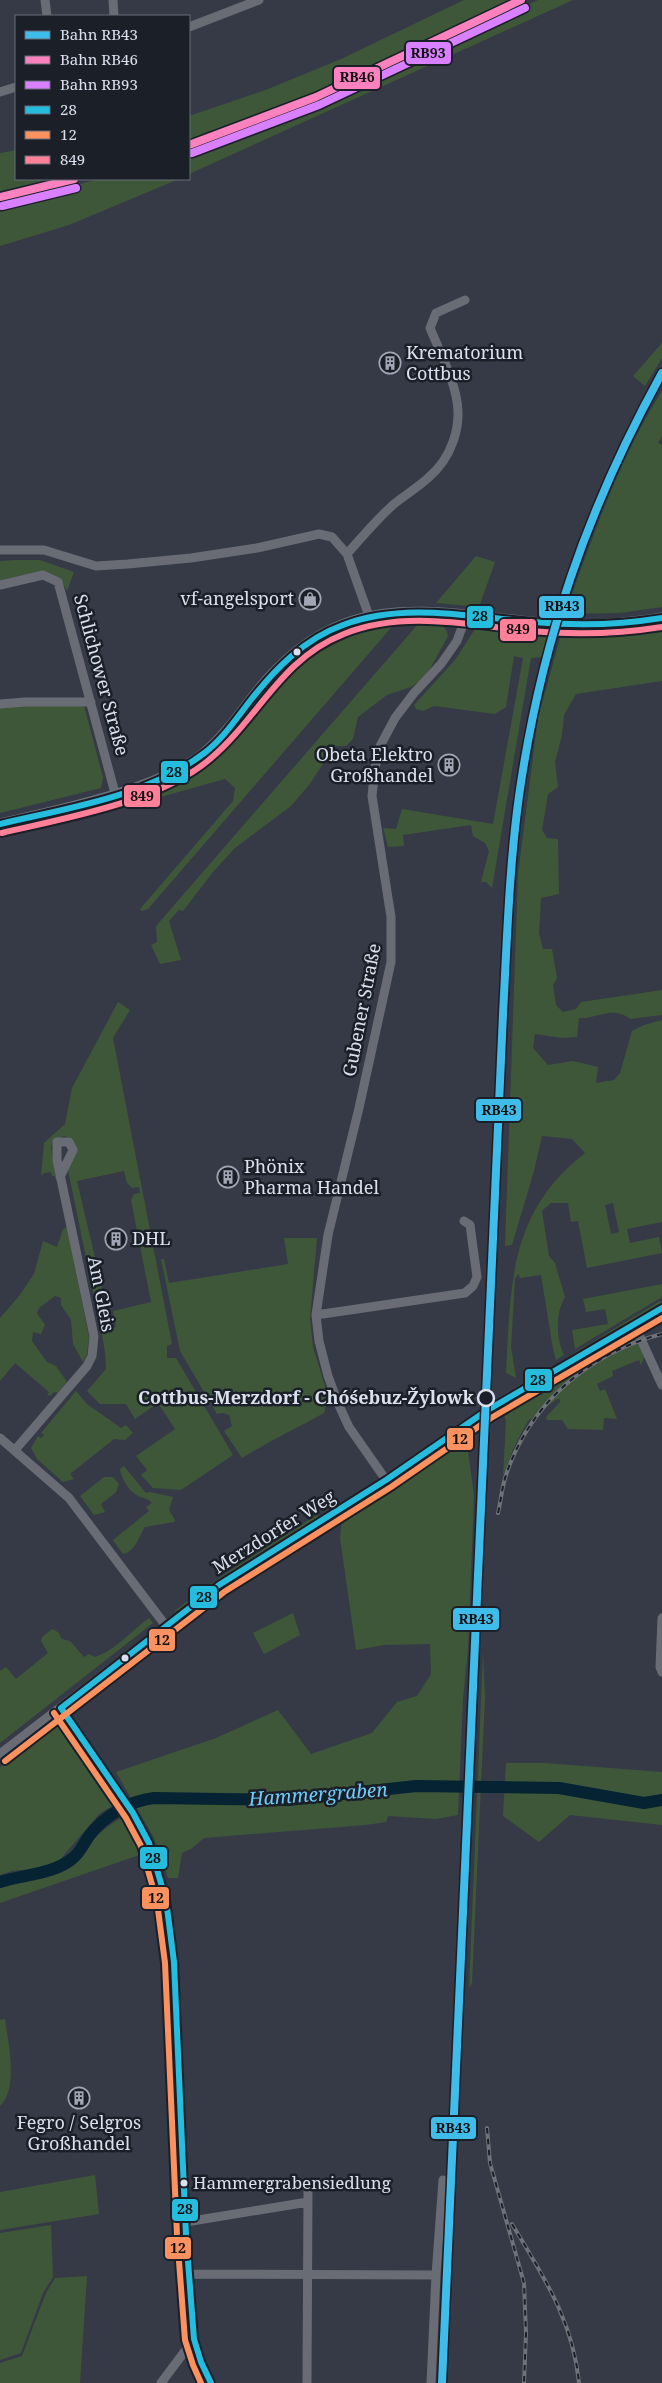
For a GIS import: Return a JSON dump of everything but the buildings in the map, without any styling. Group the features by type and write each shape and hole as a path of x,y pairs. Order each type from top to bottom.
{"main road":[{"path":"0,824 115,793 168,775 202,754 224,736 266,681 296,651 321,634 370,616 422,613 573,624 608,624 662,618"}],"street":[{"path":"45,0 46,15"},
{"path":"113,0 114,15"},
{"path":"190,27 259,0"},
{"path":"0,92 15,86"},
{"path":"347,554 394,504 429,478 443,462 453,444 458,422 457,398 450,375 430,328 436,312 465,300"},
{"path":"0,550 44,550 96,566 191,558 257,548 319,534 332,537 347,554 370,616"},
{"name":"Schlichower Straße","path":"0,584 43,575 58,582 63,593 115,793"},
{"name":"Gubener Straße","path":"386,1480 349,1427 338,1403 328,1376 319,1341 316,1315 328,1235 359,1108 391,962 391,917 372,796 375,768 380,746 395,718 442,664 457,641 466,616"},
{"path":"0,704 91,702"},
{"name":"Am Gleis","path":"15,1450 87,1366 94,1345 94,1336 60,1177"},
{"path":"316,1315 465,1292 473,1286 477,1277 470,1225 464,1221"},
{"name":"Merzdorfer Weg","path":"0,1754 219,1586 386,1480 459,1428 522,1389 662,1308"},
{"path":"634,1324 662,1385"},
{"path":"0,1438 69,1498 166,1626"},
{"path":"662,1618 660,1667 662,1672"},
{"path":"61,1708 121,1793 150,1844 166,1900 172,1934 188,2274 194,2339 201,2362 212,2383"},
{"path":"430,2383 443,2180"},
{"path":"307,2383 308,2191"},
{"path":"186,2222 308,2202"},
{"path":"188,2274 436,2275"},
{"path":"160,2383 194,2339"}],"green space":[{"path":"464,0 510,0 326,89 190,140 190,116 263,91 341,59"},
{"path":"538,0 573,0 190,174 190,152 286,118 378,77"},
{"path":"15,150 15,180 55,180 0,193 0,153"},
{"path":"96,180 177,180 69,225 0,246 0,204"},
{"path":"662,343 662,358 645,386 633,376"},
{"path":"662,391 662,436 658,443 662,445 662,607 620,613 565,614 596,528 620,471 632,444"},
{"path":"476,556 495,562 479,607 436,603"},
{"path":"40,560 74,572 67,591 55,576 47,573 29,574 0,581 0,561"},
{"path":"396,622 148,909 142,911 140,909 233,801 235,788 225,779 143,802 141,794 168,784 202,766 229,741 281,677 306,655 348,633 379,624"},
{"path":"426,622 443,626 448,636 430,669 420,681 411,687 387,695 358,717 353,739 346,746 335,746 309,785 291,806 235,848 213,872 183,911 179,910 169,921 181,960 160,964 151,945 157,942 156,926 419,623"},
{"path":"483,627 549,635 543,657 531,658 492,888 486,882 481,882 489,851 485,843 473,836 471,825 403,835 404,846 388,847 383,828 396,829 402,809 493,824 523,658 514,656 506,707 495,714 434,706 423,711 416,709 414,705 455,660 475,629"},
{"path":"662,629 662,681 576,694 564,715 562,735 555,762 558,787 548,794 542,830 547,838 558,839 559,894 541,898 539,933 543,949 552,949 557,978 553,985 556,1005 563,1012 576,1009 581,1002 662,990 662,1015 630,1019 618,1013 611,1013 579,1018 577,1037 562,1038 535,1034 533,1048 548,1065 573,1061 598,1067 596,1083 614,1080 620,1073 632,1031 644,1025 662,1020 662,1222 627,1229 630,1243 659,1237 662,1253 587,1268 578,1221 571,1222 568,1203 551,1203 542,1211 549,1256 555,1263 565,1297 558,1318 559,1341 564,1355 556,1360 541,1275 520,1278 518,1274 515,1279 511,1347 516,1378 506,1373 510,1310 518,1252 527,1226 541,1200 560,1176 585,1153 572,1139 542,1136 534,1171 512,1245 505,1246 518,874 538,718 560,638","holes":["613,1203 619,1232 611,1234 605,1205"]},
{"path":"24,705 84,706 103,777 101,788 0,813 0,708"},
{"path":"118,1002 130,1010 113,1038 172,1344 167,1346 167,1358 176,1358 233,1455 181,1490 153,1488 141,1475 147,1470 136,1456 175,1429 158,1403 135,1419 126,1404 100,1404 87,1391 106,1369 101,1330 116,1327 113,1311 151,1302 131,1200 134,1194 140,1193 139,1187 132,1188 127,1183 124,1171 77,1181 104,1296 95,1301 68,1170 77,1151 71,1138 64,1136 52,1142 51,1149 56,1176 52,1176 51,1172 44,1173 41,1176 44,1143 65,1124 72,1088"},
{"path":"67,1227 89,1337 87,1354 83,1362 73,1344 71,1320 61,1305 61,1298 55,1296 39,1308 37,1313 45,1325 41,1334 33,1332 32,1341 47,1362 56,1366 67,1382 58,1393 54,1392 50,1396 47,1395 49,1392 15,1363 0,1381 0,1318 19,1296 34,1274 43,1241 57,1247 63,1229"},
{"path":"284,1238 317,1238 310,1319 313,1347 328,1396 324,1413 242,1458 224,1431 232,1426 229,1415 217,1414 180,1351 161,1259 164,1259 169,1283 288,1264"},
{"path":"662,1284 662,1297 575,1349 572,1330 608,1324 605,1309 586,1312 583,1299"},
{"path":"660,1301 662,1304 606,1337 602,1337 576,1353 576,1356 571,1355"},
{"path":"633,1336 645,1356 641,1365 639,1360 612,1371 613,1376 597,1384 600,1391 605,1389 617,1419 604,1418 603,1430 568,1429 562,1420 547,1420 546,1417 560,1402 560,1399 557,1399 528,1421 514,1447 503,1476 506,1421 504,1415 564,1376"},
{"path":"76,1391 87,1404 121,1428 126,1425 133,1433 125,1440 114,1439 70,1474 74,1479 63,1482 37,1459 31,1448 38,1436 41,1438 44,1435 41,1433"},
{"path":"462,1444 467,1444 474,1495 468,1650 463,1699 458,1815 436,1819 388,1816 386,1822 366,1825 204,1838 191,1849 182,1853 178,1878 168,1878 153,1836 116,1772 216,1738 278,1710 311,1754 372,1733 397,1702 417,1696 431,1674 430,1644 384,1645 356,1650 340,1538 342,1518"},
{"path":"124,1466 146,1493 150,1492 173,1497 169,1510 175,1520 174,1522 145,1527 134,1547 123,1554 113,1540 149,1511 146,1507 152,1503 132,1492 127,1486 120,1469"},
{"path":"104,1477 113,1477 119,1484 116,1492 101,1504 105,1512 94,1515 80,1496"},
{"path":"318,1514 318,1518 179,1610 173,1612 219,1578"},
{"path":"316,1527 322,1527 227,1588 227,1584"},
{"path":"293,1613 300,1635 264,1654 253,1633"},
{"path":"149,1618 153,1623 0,1743 0,1671 6,1667 16,1679 48,1653 41,1641 42,1637 52,1629 58,1632 62,1639 70,1641 84,1657 89,1654 95,1657 117,1645"},
{"path":"483,1652 485,1697 472,1983 469,1988"},
{"path":"59,1721 66,1726 118,1803 100,1813 58,1862 42,1868 12,1871 0,1875 0,1767"},
{"path":"506,1763 545,1763 662,1772 662,1825 570,1815 539,1842 503,1816"},
{"path":"125,1816 131,1820 145,1853 0,1903 0,1886 64,1872 78,1861 97,1835"},
{"path":"5,2019 10,2052 11,2076 6,2098 0,2106 0,2020"},
{"path":"95,2175 99,2214 0,2230 0,2192"},
{"path":"51,2225 53,2277 43,2293 21,2353 0,2360 0,2233"},
{"path":"87,2276 80,2383 0,2383 0,2363 22,2356 46,2293 55,2278"}],"waterway":[{"name":"Hammergraben","path":"0,1882 47,1871 65,1864 80,1851 89,1836 110,1816 135,1802 154,1798 288,1800 416,1786 559,1788 644,1803 662,1800"}],"railway":[{"path":"498,1513 506,1475 517,1449 530,1425 547,1404 587,1368 610,1354 662,1334"},
{"path":"487,2128 490,2163 524,2283 526,2333 524,2383"},
{"path":"512,2224 555,2299 570,2339 576,2360 579,2383"}],"rail line":[{"name":"RB46","path":"190,145 316,97 521,0"},
{"name":"RB93","path":"192,153 319,105 525,8"},
{"name":"RB46","path":"0,197 70,180"},
{"name":"RB93","path":"2,206 76,188"},
{"name":"RB43","path":"442,2383 503,1014 513,850 528,739 554,630 590,526 611,475 662,373"}],"transit line":[{"name":"28","path":"0,824 105,799 157,781 181,769 203,754 216,742 291,656 316,638 343,625 366,618 413,613 437,613 566,624 598,624 662,618"},
{"name":"849","path":"2,833 111,806 165,787 189,774 210,759 227,743 271,690 303,658 322,645 344,634 366,627 413,621 436,621 563,633 629,631 662,627"},
{"name":"28","path":"61,1708 219,1585 386,1480 486,1411 662,1308"},
{"name":"12","path":"5,1761 224,1592 391,1487 491,1418 662,1318"},
{"name":"28","path":"61,1708 133,1813 149,1843 166,1900 174,1962 186,2235 194,2339 201,2362 211,2383"},
{"name":"12","path":"54,1713 126,1818 141,1846 157,1902 165,1963 177,2235 185,2340 201,2383"}],"place":[{"name":"Krematorium Cottbus","path":"390,363"},
{"name":"vf-angelsport","path":"310,599"},
{"name":"Obeta Elektro Großhandel","path":"449,765"},
{"name":"Phönix Pharma Handel","path":"228,1177"},
{"name":"DHL","path":"116,1239"},
{"name":"Cottbus-Merzdorf - Chóśebuz-Žylowk","path":"486,1398"},
{"name":"Fegro / Selgros Großhandel","path":"79,2098"},
{"name":"Hammergrabensiedlung","path":"184,2183"}]}
